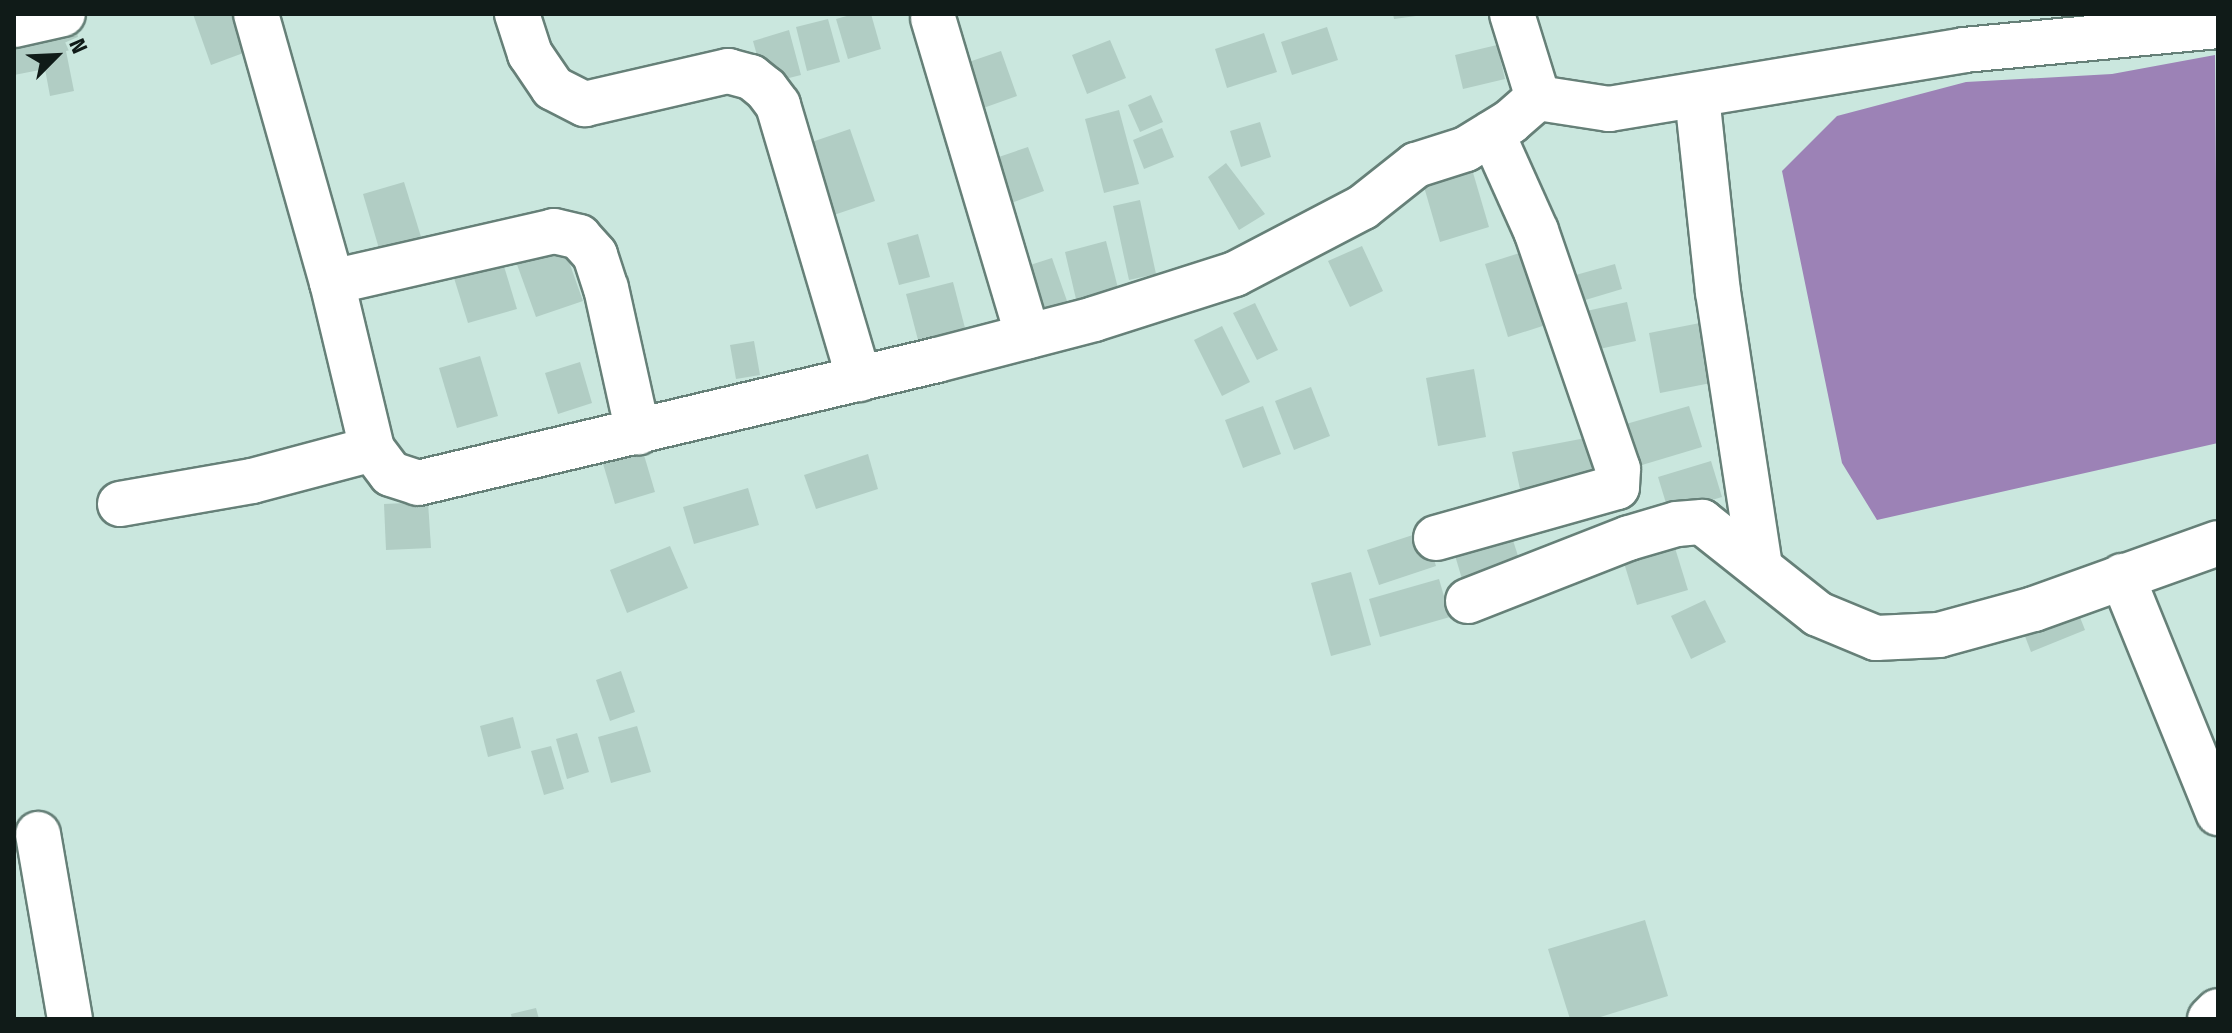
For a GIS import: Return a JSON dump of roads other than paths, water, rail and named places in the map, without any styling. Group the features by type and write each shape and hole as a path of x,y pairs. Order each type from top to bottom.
{"street":[{"path":"14,25 63,14"},
{"path":"256,14 332,282 372,449 391,474 418,483 1028,336 1235,274 1363,207 1416,165 1466,149 1538,98 1609,109 1697,96 1997,30 2218,26"},
{"path":"517,14 530,54 553,88 585,104 728,71 751,77 766,89 778,105 859,379"},
{"path":"1512,14 1538,98"},
{"path":"933,18 1028,336"},
{"path":"1697,96 1718,292 1760,565"},
{"path":"1436,538 1617,487 1618,469 1542,246 1492,133"},
{"path":"332,282 554,231 579,237 595,255 606,288 638,432"},
{"path":"120,504 252,481 372,449"},
{"path":"1468,601 1629,538 1677,524 1702,522 1818,614 1876,638 1939,635 2034,609 2218,543"},
{"path":"2122,576 2218,813"},
{"path":"38,834 70,1019"},
{"path":"2210,1019 2218,1011"}]}
